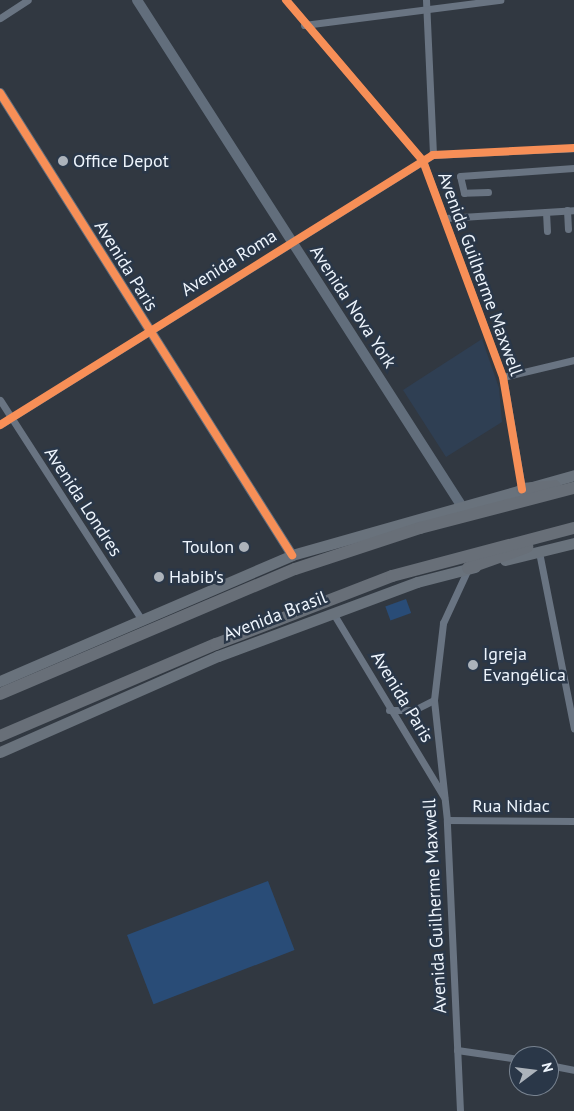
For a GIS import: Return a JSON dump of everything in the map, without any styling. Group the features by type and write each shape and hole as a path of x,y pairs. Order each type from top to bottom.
{"highway":[{"path":"0,682 292,555 461,505 574,475"},
{"path":"522,489 574,482"},
{"name":"Avenida Brasil","path":"0,694 295,569 420,528 574,488"},
{"path":"468,568 574,529"},
{"name":"Avenida Brasil","path":"0,736 216,644 392,576 574,529"},
{"name":"Avenida Brasil","path":"0,752 218,656 333,612 417,582 574,543"}],"main road":[{"name":"Avenida Nova York","path":"137,0 461,505"},
{"name":"Avenida Paris","path":"0,93 292,555"}],"street":[{"path":"0,18 28,0"},
{"name":"Avenida Guilherme Maxwell","path":"286,0 304,25 423,161 504,377 522,489"},
{"path":"426,0 433,155 574,148"},
{"path":"304,25 500,0"},
{"name":"Avenida Roma","path":"0,425 149,330 433,155"},
{"path":"488,192 464,192 460,176 574,168"},
{"path":"445,218 570,210 568,229"},
{"path":"546,212 547,231"},
{"path":"504,377 574,360"},
{"name":"Avenida Londres","path":"0,400 142,620"},
{"path":"539,552 574,729"},
{"name":"Avenida Guilherme Maxwell","path":"460,1111 447,820 434,700 443,623 468,568"},
{"name":"Avenida Paris","path":"333,612 389,710 445,798"},
{"path":"389,710 414,710 434,700"},
{"name":"Rua Nidac","path":"447,820 574,821"},
{"path":"457,1050 509,1058"},
{"path":"559,1067 574,1070"}],"shaded area":[{"path":"482,339 499,388 502,422 446,457 403,390"},
{"path":"406,599 411,613 390,621 385,607"},
{"path":"268,881 295,950 154,1004 127,935"}],"cycle path":[{"path":"286,0 423,161 503,377 522,489"},
{"path":"0,93 292,555"},
{"path":"0,425 433,155 574,148"}],"place":[{"name":"Office Depot","path":"63,161"},
{"name":"Toulon","path":"244,547"},
{"name":"Habib's","path":"159,577"},
{"name":"Igreja Evangélica","path":"473,665"}]}
